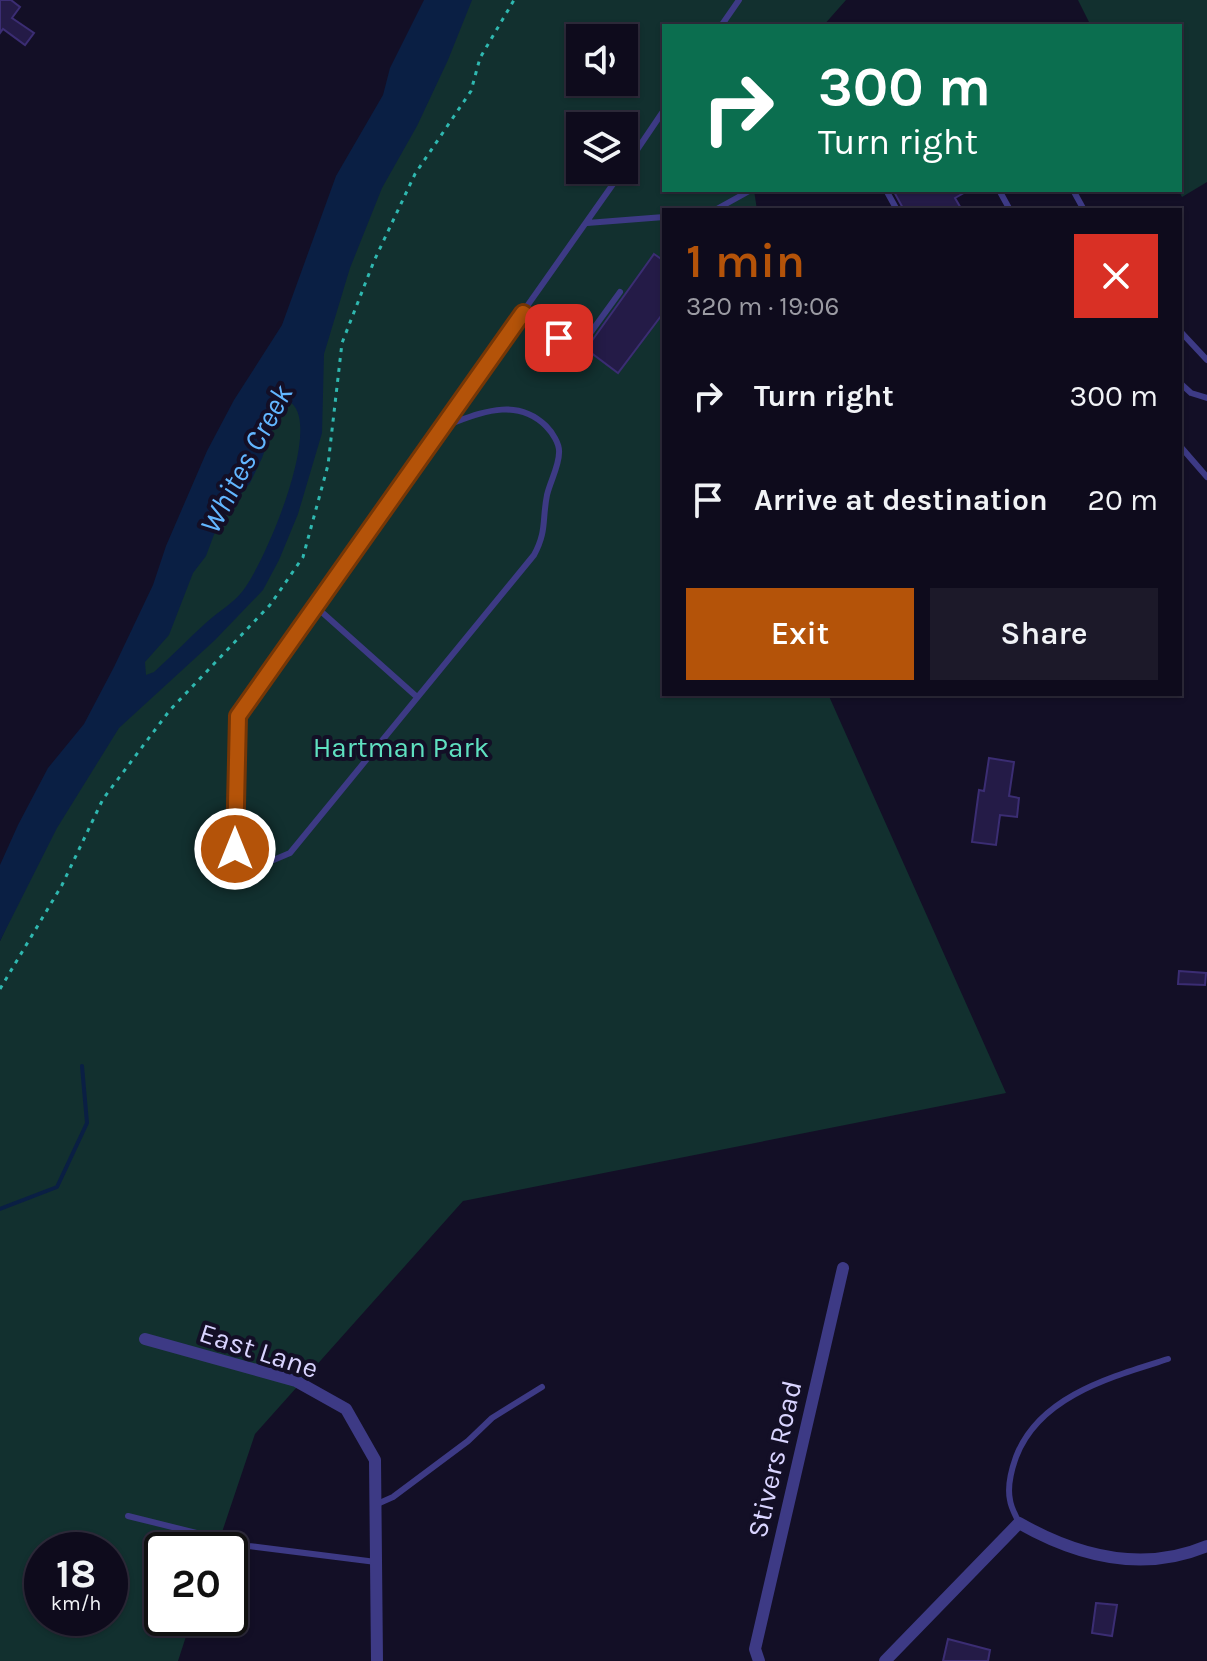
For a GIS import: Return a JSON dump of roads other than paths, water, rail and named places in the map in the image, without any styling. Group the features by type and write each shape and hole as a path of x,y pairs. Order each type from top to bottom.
{"street":[{"name":"Stivers Road","path":"759,1661 755,1649 843,1268"},
{"name":"East Lane","path":"145,1339 296,1381 346,1409 375,1460 375,1505"},
{"path":"375,1505 377,1661"},
{"path":"885,1661 1019,1523 1051,1542 1138,1560 1156,1561 1207,1546"}],"lane":[{"path":"722,24 739,0"},
{"path":"638,149 662,113"},
{"path":"441,427 509,408 536,416 550,430 559,453 547,495 544,537 534,555 290,853 264,864 246,863 239,858 233,836 238,716 441,427 614,184"},
{"path":"719,208 747,192"},
{"path":"587,223 662,217"},
{"path":"523,313 578,350 620,292"},
{"path":"1182,333 1207,360"},
{"path":"1182,385 1191,393 1207,398"},
{"path":"1182,448 1207,477"},
{"path":"315,606 417,697"},
{"path":"1019,1523 1010,1501 1010,1473 1023,1440 1055,1406 1107,1378 1168,1359"},
{"path":"375,1505 393,1497 468,1441 492,1418 542,1387"},
{"path":"128,1516 249,1546 376,1562"}],"water":[{"name":"Whites Creek","path":"424,0 472,0 417,126 382,188 350,268 324,354 322,433 298,514 279,560 263,590 215,640 119,728 57,828 0,941 0,865 48,768 84,724 114,667 153,585 166,546 207,451 234,400 282,325 336,176 383,95 390,68","holes":["288,401 298,413 300,435 296,463 276,526 251,578 234,601 154,672 146,675 145,662 169,635 193,573 206,556 215,532 231,505 250,483 280,407"]}],"waterway":[{"path":"0,1209 57,1187 87,1123 82,1066"}],"park label":[{"name":"Hartman Park","path":"401,747"}]}
